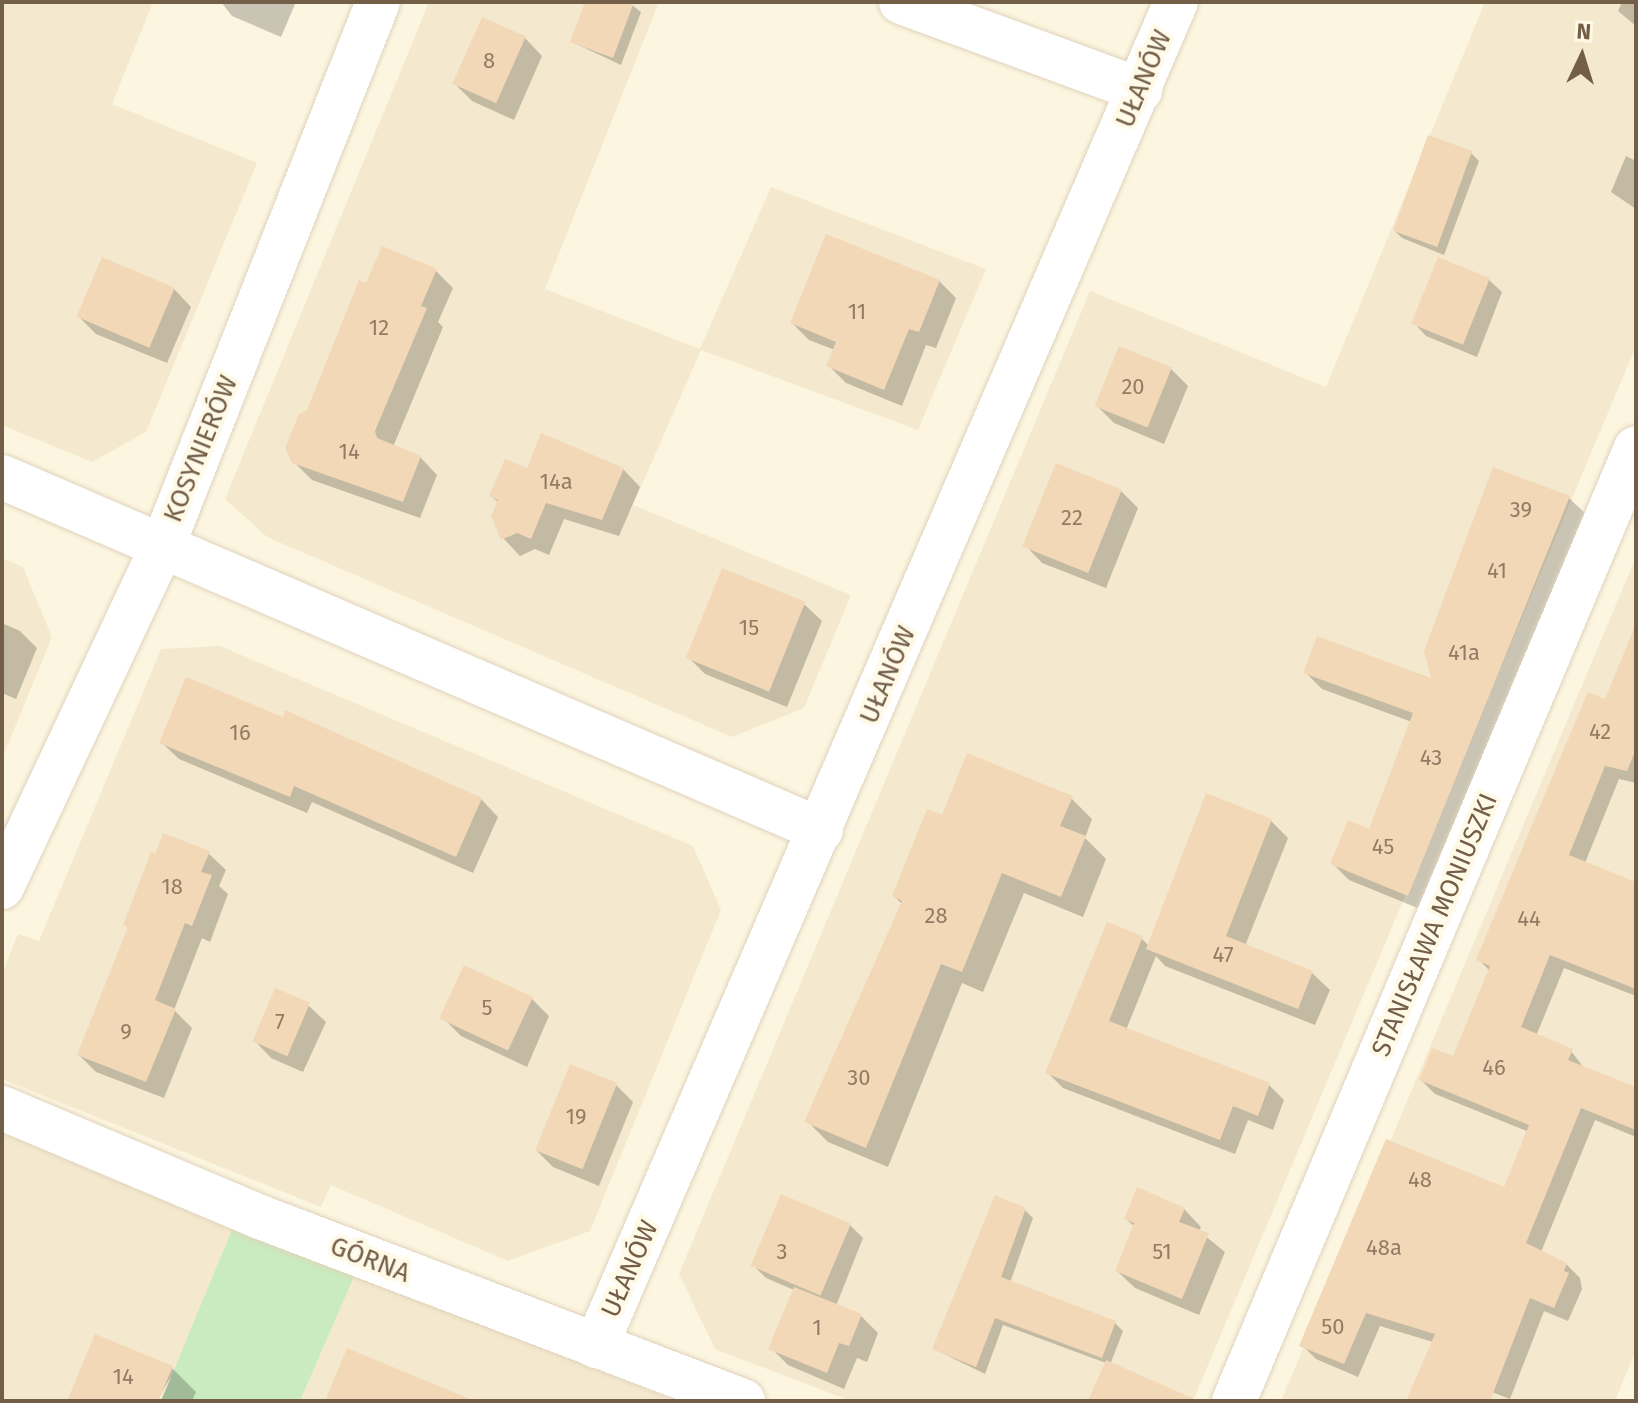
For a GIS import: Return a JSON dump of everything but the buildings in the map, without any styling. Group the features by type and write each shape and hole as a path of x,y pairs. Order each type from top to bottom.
{"street":[{"name":"KOSYNIERÓW","path":"2,887 163,545 378,2"},
{"path":"901,2 1140,90"},
{"name":"UŁANÓW","path":"596,1346 1176,2"},
{"name":"STANISŁAWA MONIUSZKI","path":"1234,1401 1636,448"},
{"path":"2,477 821,830"},
{"name":"GÓRNA","path":"2,1108 260,1217 743,1401"}],"shaded area":[{"path":"2,2 153,2 112,104 257,163 146,432 92,462 2,425"},
{"path":"429,2 659,2 545,289 700,349 771,187 986,269 918,430 701,350 633,505 851,595 804,708 732,737 267,537 225,499"},
{"path":"1485,2 1636,2 1636,346 1193,1401 851,1401 715,1349 679,1274 1090,291 1326,387"},
{"path":"1636,557 1636,1350 1615,1401 1281,1401"},
{"path":"2,558 23,567 52,637 2,759"},
{"path":"220,646 693,846 721,910 590,1231 508,1261 331,1185 321,1207 2,1079 2,974 18,934 39,941 161,649"},
{"path":"2,1133 233,1227 161,1401 2,1401"},
{"path":"356,1272 675,1401 300,1401"}],"green space":[{"path":"233,1227 356,1272 300,1401 161,1401"}]}
